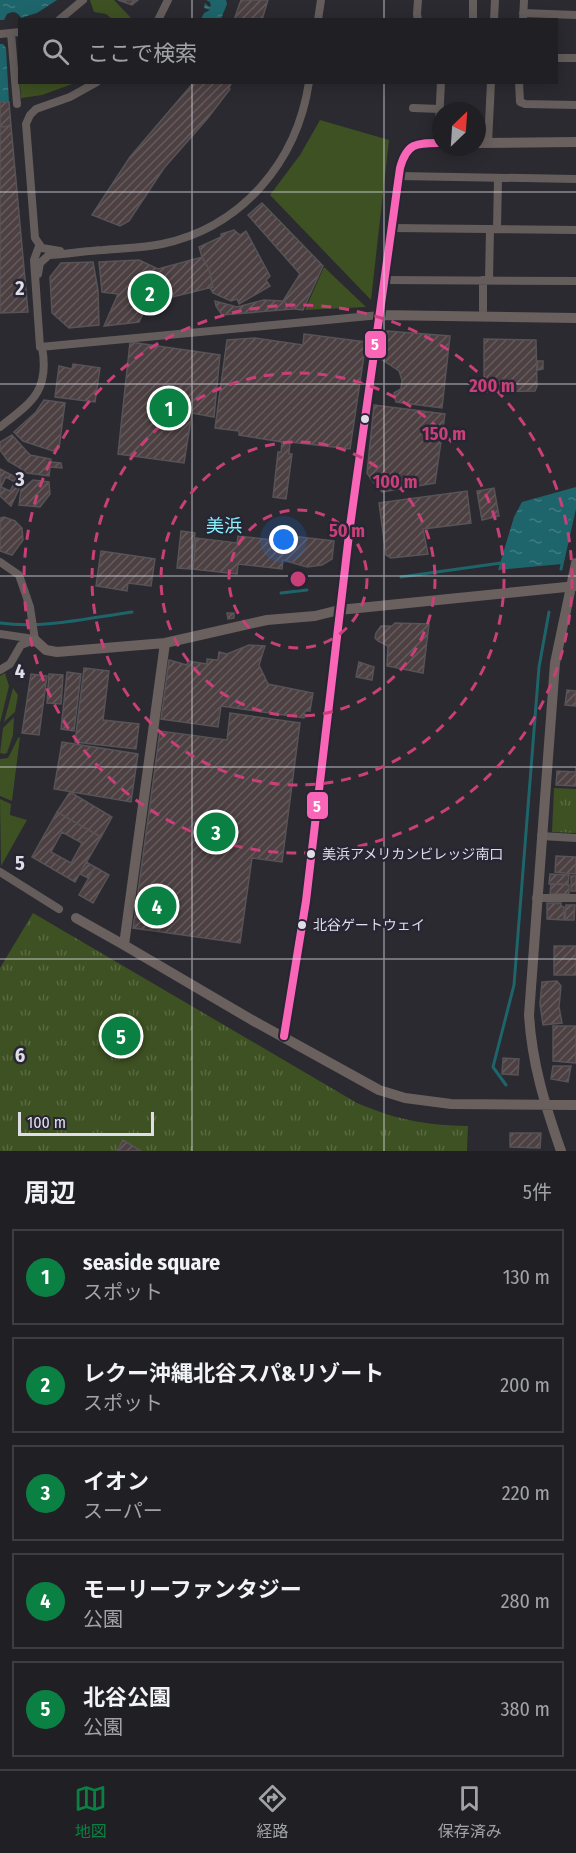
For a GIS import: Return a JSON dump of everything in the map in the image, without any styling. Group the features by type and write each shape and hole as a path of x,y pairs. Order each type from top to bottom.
{"street":[{"path":"61,18 83,0"},
{"path":"159,18 168,0"},
{"path":"318,18 321,0"},
{"path":"418,0 418,18"},
{"path":"473,0 473,18"},
{"path":"494,18 495,0"},
{"path":"524,0 523,16 576,15"},
{"path":"0,34 15,32 17,104"},
{"path":"558,58 576,58"},
{"path":"94,84 70,97 39,108 28,119 26,134 33,230 36,242 39,246 52,250 94,250"},
{"path":"42,347 38,271 40,264 49,255 148,246 175,241 207,228 237,210 267,182 287,152 303,114 309,84"},
{"path":"440,102 441,84"},
{"path":"486,112 490,84"},
{"path":"519,84 518,96 520,102 525,104 576,105"},
{"path":"413,108 432,109"},
{"path":"486,143 576,142"},
{"path":"284,1036 306,901 339,610 399,176 403,156 408,149 417,143 432,143"},
{"path":"399,176 576,180"},
{"path":"483,309 494,229 498,178"},
{"path":"392,228 576,230"},
{"path":"0,428 27,405 43,384 45,365 34,260 39,246"},
{"path":"385,280 576,281"},
{"path":"42,347 380,315 576,318"},
{"path":"0,562 19,575 30,608 35,639 46,650 57,652 165,643 267,620 315,616 339,610 573,586"},
{"path":"561,1151 533,1057 529,1015 555,663 576,563"},
{"path":"0,634 35,639"},
{"path":"0,670 10,664 21,645 35,639"},
{"path":"124,945 165,643"},
{"path":"541,836 576,838"},
{"path":"0,873 59,909"},
{"path":"536,898 576,898"},
{"path":"76,918 252,1020 365,1083 393,1095 451,1104 576,1106"}],"green space":[{"path":"90,0 114,0 131,18 111,18 106,14 94,12"},
{"path":"20,84 72,84 42,95 21,98"},
{"path":"320,120 389,140 371,300 270,195 300,155"},
{"path":"324,267 366,307 305,310"},
{"path":"5,673 9,686 0,723 0,676"},
{"path":"13,688 18,695 15,712 4,722"},
{"path":"14,717 13,735 7,753 0,753 3,728"},
{"path":"20,737 12,801 0,796 0,759 8,758"},
{"path":"554,788 576,789 576,833 552,832"},
{"path":"0,799 11,804 10,815 27,820 1,866"},
{"path":"33,913 357,1103 411,1121 468,1126 467,1151 0,1151 0,968"}],"water":[{"path":"0,0 57,0 37,13 21,18 17,13 11,13 7,14 4,20 0,20"},
{"path":"206,0 226,0 227,4 221,18 202,18 204,13 210,10 204,8 205,3 209,7 210,2"},
{"path":"0,44 6,48 9,102 0,102"},
{"path":"576,487 576,503 562,564 498,570 514,517 522,502"}],"building":[{"path":"118,0 138,0 132,5"},
{"path":"241,0 268,0 263,18 235,18"},
{"path":"192,84 231,84 230,89 207,119 164,168 129,221 120,226 92,215 130,157"},
{"path":"0,102 9,102 11,126 0,127"},
{"path":"11,126 28,312 0,313 0,127"},
{"path":"262,203 323,266 303,310 294,309 283,301 300,274 248,215"},
{"path":"234,230 240,235 246,231 270,276 266,280 270,286 239,304 237,299 231,301 213,293 210,288 213,287 209,269 199,247 221,237 221,234"},
{"path":"202,257 209,269 213,287 148,303 139,322 104,326 118,294 102,292 99,262 139,260 158,269"},
{"path":"93,262 98,290 99,325 69,328 52,313 50,277 61,263"},
{"path":"264,300 283,301 294,309 222,315 215,301 237,307"},
{"path":"387,331 450,336 442,408 396,402 394,393 401,389 402,380 399,371 381,359"},
{"path":"304,334 366,342 350,449 290,442 289,454 292,454 286,499 273,497 278,452 281,452 282,442 239,435 239,431 215,428 227,340 255,338 303,345"},
{"path":"484,339 536,340 537,386 535,391 484,392"},
{"path":"130,342 220,355 214,417 192,413 184,463 118,454"},
{"path":"537,361 543,361 543,369 538,370"},
{"path":"73,364 100,368 95,402 55,397 59,366 72,369"},
{"path":"44,400 65,403 59,448 53,451 23,441 14,432 36,412"},
{"path":"374,405 445,414 435,483 382,492 374,483 367,473"},
{"path":"12,435 30,455 61,463 62,468 50,467 49,476 27,473 8,461 0,450 0,442"},
{"path":"0,469 19,479 19,489 11,506 0,496"},
{"path":"6,477 15,482 10,491 1,487"},
{"path":"33,480 49,482 50,494 40,507 19,505 21,490"},
{"path":"494,488 499,516 482,520 477,491"},
{"path":"467,491 471,523 423,529 428,554 391,558 386,555 379,503"},
{"path":"0,518 15,521 22,528 23,540 12,555 0,551"},
{"path":"181,531 195,533 191,569 177,568"},
{"path":"274,534 334,541 332,559 322,565 307,567 283,560 282,569 238,564 237,574 193,569 196,538 237,543 238,536 273,540"},
{"path":"101,551 155,559 151,586 128,583 127,591 96,586"},
{"path":"227,613 234,613 234,618 228,619"},
{"path":"395,623 429,624 423,673 387,666 388,646 375,638 381,626 392,626"},
{"path":"249,645 265,646 259,665 268,684 313,693 310,711 305,711 304,718 221,706 218,727 161,719 169,660 187,665 188,661 207,664 207,659 218,660 219,652 227,654"},
{"path":"359,662 374,667 372,680 356,677"},
{"path":"84,668 109,671 103,720 139,724 136,749 75,742"},
{"path":"67,672 81,674 74,731 61,729"},
{"path":"31,674 47,676 39,735 22,733"},
{"path":"49,674 63,675 61,704 47,703"},
{"path":"567,690 576,691 576,706 565,705"},
{"path":"230,713 300,723 282,862 252,858 240,943 133,928 160,731 227,740"},
{"path":"62,742 138,754 131,802 54,789"},
{"path":"557,771 576,772 576,786 556,785"},
{"path":"70,792 112,817 101,837 57,812"},
{"path":"57,812 101,837 75,882 32,857","holes":["62,832 82,843 71,863 51,852"]},
{"path":"556,856 576,857 576,874 555,872"},
{"path":"86,862 95,867 88,878 80,874"},
{"path":"95,867 109,875 93,903 79,895"},
{"path":"550,874 569,875 568,884 549,884"},
{"path":"571,876 576,876 576,891 571,891"},
{"path":"551,884 569,885 569,894 550,894"},
{"path":"547,903 561,903 564,907 564,920 547,919"},
{"path":"566,905 575,905 574,920 565,920"},
{"path":"554,946 576,946 576,975 554,975"},
{"path":"557,981 561,986 559,1007 562,1023 543,1025 540,1004 542,982"},
{"path":"553,1026 576,1026 576,1063 553,1061"},
{"path":"503,1058 519,1059 518,1075 502,1074"},
{"path":"553,1066 571,1066 568,1082 551,1079"},
{"path":"510,1133 541,1133 540,1148 510,1147"},
{"path":"123,1140 141,1151 117,1151"}],"waterway":[{"path":"561,569 576,502"},
{"path":"401,577 501,563"},
{"path":"281,593 307,590"},
{"path":"0,623 49,624 132,612"},
{"path":"506,1085 493,1067 514,985 539,667 549,612"}],"transit line":[{"name":"5","path":"284,1036 306,901 350,526 400,168 410,149 419,144 432,143"}],"place":[{"name":"レクー沖縄北谷スパ&リゾート","path":"150,293"},
{"name":"seaside square","path":"169,408"},
{"name":"イオン","path":"216,832"},
{"name":"美浜アメリカンビレッジ南口","path":"311,854"},
{"name":"モーリーファンタジー","path":"157,906"},
{"name":"北谷ゲートウェイ","path":"302,925"},
{"name":"北谷公園","path":"121,1036"}],"district":[{"name":"美浜","path":"224,526"}]}
